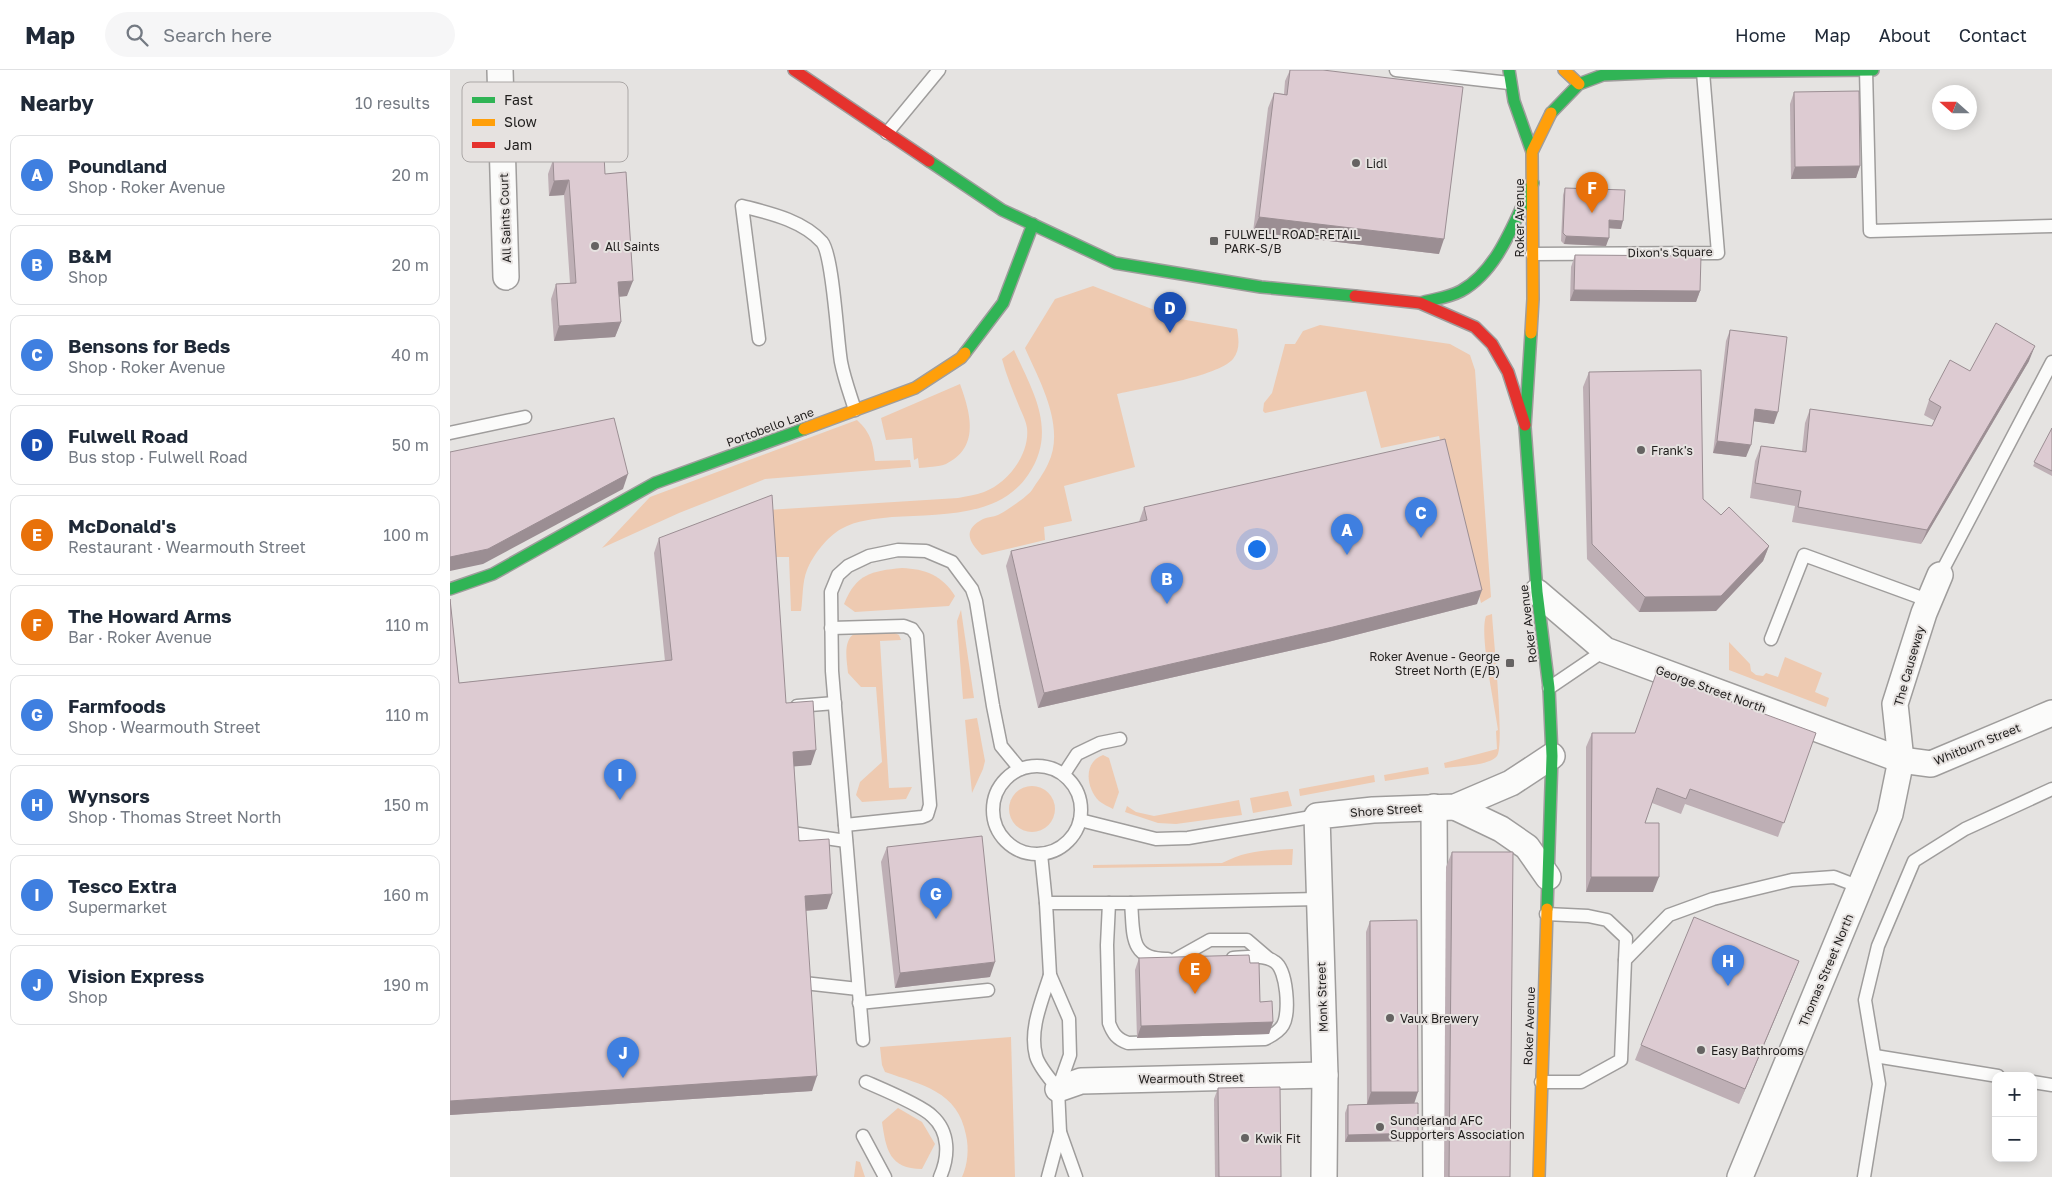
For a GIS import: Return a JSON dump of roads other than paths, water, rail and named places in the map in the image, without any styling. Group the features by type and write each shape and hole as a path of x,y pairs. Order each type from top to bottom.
{"street":[{"path":"794,70 1002,210 1115,263 1261,287 1420,303 1475,327 1492,344 1508,372 1525,427"},
{"path":"1564,70 1579,84 1603,75 1668,71 1873,70"},
{"path":"1509,76 1516,110 1532,152"},
{"name":"Roker Avenue","path":"1539,1177 1552,756 1549,688 1537,592 1525,427 1533,299 1532,152 1548,117 1579,84"},
{"name":"All Saints Court","path":"503,162 506,276"},
{"path":"1420,303 1463,290 1484,273 1502,244 1532,183"},
{"name":"Portobello Lane","path":"450,589 493,574 655,483 915,388 961,358 1003,303 1033,224"},
{"name":"The Causeway","path":"1901,760 1895,704 1940,575"},
{"name":"George Street North","path":"1537,592 1606,650 1901,760"},
{"name":"Whitburn Street","path":"1901,760 1931,764 2052,713"},
{"path":"1444,807 1512,783 1552,756"},
{"name":"Thomas Street North","path":"1740,1177 1890,814 1901,760"},
{"path":"1444,807 1501,829 1527,847 1548,877"},
{"path":"1436,1177 1444,807"},
{"name":"Shore Street","path":"1317,816 1374,810 1444,807"},
{"name":"Monk Street","path":"1317,816 1325,1075 1324,1177"},
{"name":"Wearmouth Street","path":"1058,1090 1081,1081 1325,1075"}],"lane":[{"path":"887,133 939,70"},
{"path":"1396,70 1509,76"},
{"path":"1866,70 1870,231 2052,226"},
{"name":"Dixon's Square","path":"1532,254 1718,252 1703,72"},
{"path":"759,339 742,206 776,215 803,227 823,243 831,267 841,364 855,410"},
{"path":"1940,575 2052,362"},
{"path":"450,433 525,417"},
{"path":"863,1040 834,703 831,592 838,575 848,566 869,556 898,550 926,551 952,562 972,589 976,600 1001,746 1020,769"},
{"path":"1772,639 1804,555 1930,601"},
{"path":"832,628 904,626 912,630 917,636 930,805 926,814 922,817 845,825"},
{"path":"1549,688 1606,650"},
{"path":"780,707 834,703"},
{"path":"1064,774 1078,754 1100,743 1120,738"},
{"path":"1037,766 1051,767 1064,774 1074,784 1080,797 1082,811 1072,838 1061,848 1041,854 1018,850 1006,842 998,830 993,816 994,801 999,787 1009,776 1020,769 1037,766"},
{"path":"1864,1177 1879,1084 1865,1000 1878,946 1914,861 1965,829 2052,789"},
{"path":"1080,820 1156,839 1188,838 1317,816"},
{"path":"792,833 846,842"},
{"path":"1041,854 1050,975 1068,1019 1070,1055 1058,1090 1060,1132 1076,1177"},
{"path":"1625,960 1669,915 1713,899 1792,880 1834,877 1860,887"},
{"path":"1046,903 1132,903 1319,898"},
{"path":"1109,903 1107,945 1109,1023 1112,1033 1120,1040 1128,1043 1265,1040 1274,1035 1283,1026 1287,1014 1283,974 1278,964 1268,958 1248,940 1210,940 1176,959"},
{"path":"1132,903 1136,946 1140,952 1151,958 1202,958"},
{"path":"1541,1082 1581,1082 1621,1060 1626,938 1607,920 1588,916 1546,914"},
{"path":"1220,958 1268,958"},
{"path":"1050,975 1035,1025 1036,1057 1058,1090"},
{"path":"804,983 858,989"},
{"path":"859,1003 988,990"},
{"path":"1874,1056 1992,1075"},
{"path":"866,1082 885,1090 932,1116 945,1135 947,1150 944,1169 940,1177"},
{"path":"2037,1083 2052,1085"},
{"path":"1048,1177 1060,1132"},
{"path":"862,1136 885,1177"}],"place":[{"name":"Lidl","path":"1356,163"},
{"name":"The Howard Arms","path":"1592,213"},
{"name":"FULWELL ROAD-RETAIL PARK-S/B","path":"1214,241"},
{"name":"All Saints","path":"595,246"},
{"name":"Fulwell Road","path":"1170,333"},
{"name":"Frank's","path":"1641,450"},
{"name":"Bensons for Beds","path":"1421,538"},
{"name":"Poundland","path":"1347,555"},
{"name":"B&M","path":"1167,604"},
{"name":"Roker Avenue - George Street North (E/B)","path":"1510,663"},
{"name":"Tesco Extra","path":"620,800"},
{"name":"Farmfoods","path":"936,919"},
{"name":"Wynsors","path":"1728,986"},
{"name":"McDonald's","path":"1195,994"},
{"name":"Vaux Brewery","path":"1390,1018"},
{"name":"Easy Bathrooms","path":"1701,1050"},
{"name":"Vision Express","path":"623,1078"},
{"name":"Sunderland AFC Supporters Association","path":"1380,1127"},
{"name":"Kwik Fit","path":"1245,1138"}]}
